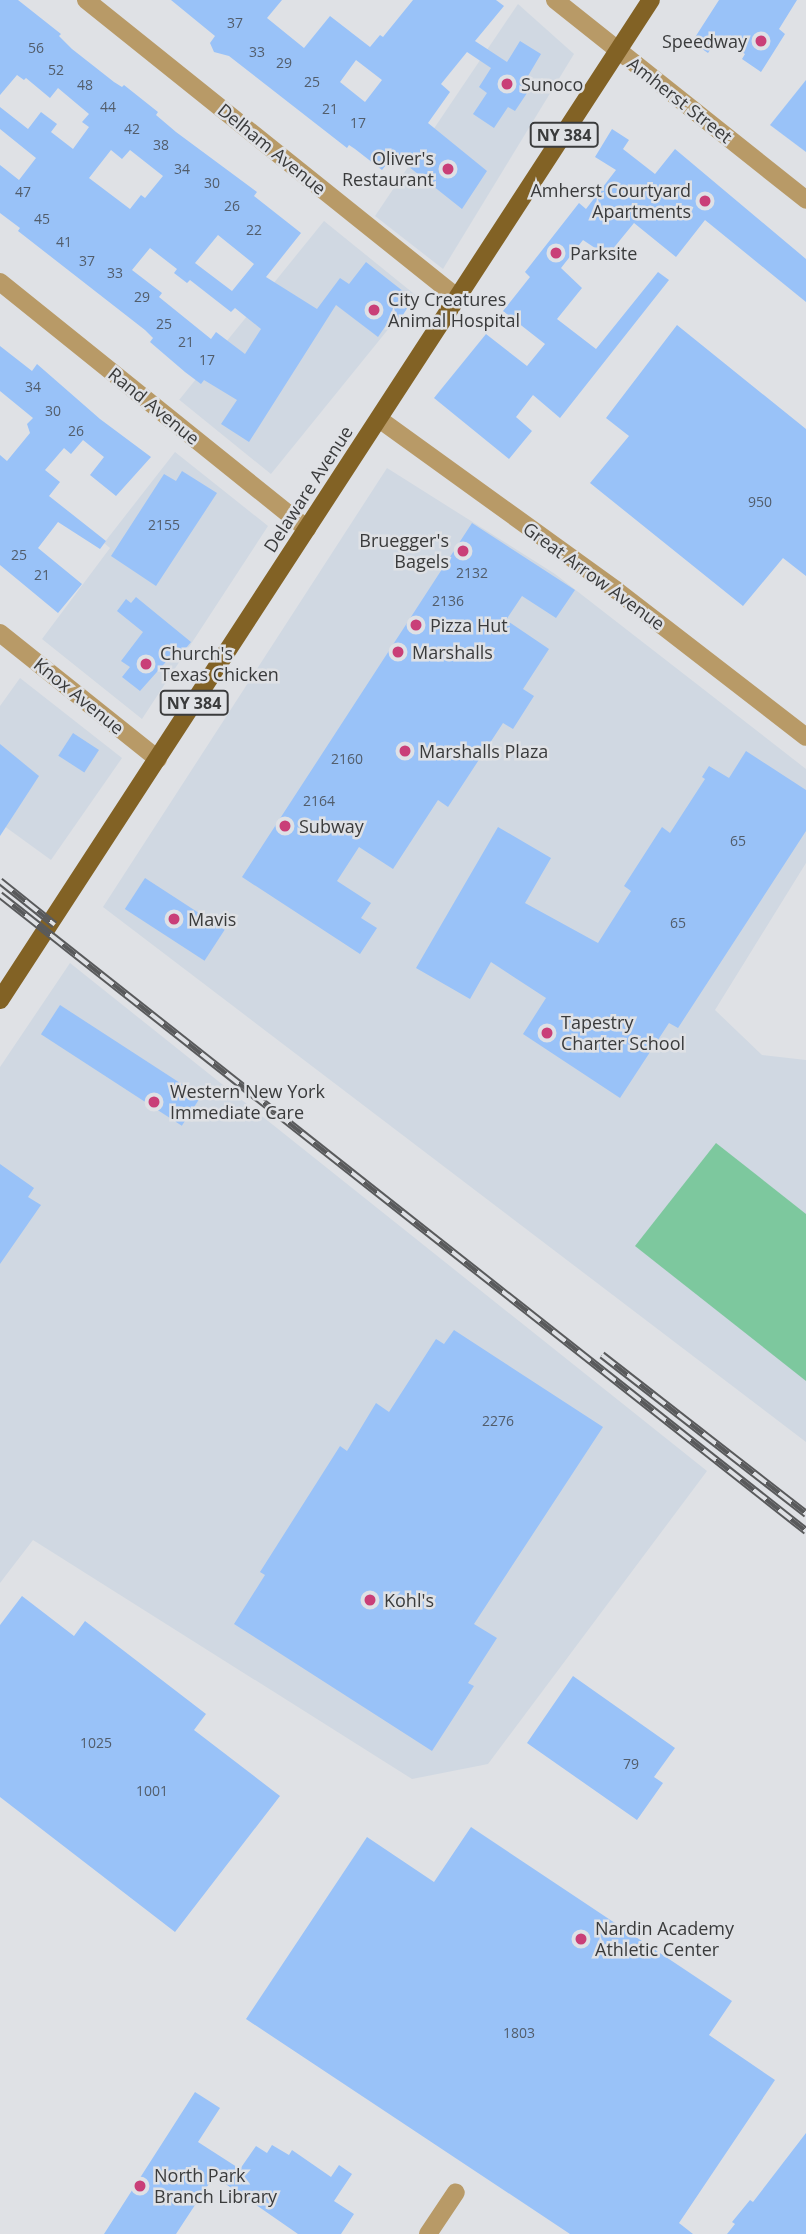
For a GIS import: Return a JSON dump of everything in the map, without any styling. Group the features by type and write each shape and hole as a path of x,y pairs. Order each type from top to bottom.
{"main road":[{"name":"Delaware Avenue","path":"0,1000 651,0"}],"street":[{"name":"Delham Avenue","path":"86,0 458,298"},
{"name":"Amherst Street","path":"555,0 806,200"},
{"name":"Rand Avenue","path":"0,282 307,529"},
{"name":"Great Arrow Avenue","path":"379,419 617,590 806,737"},
{"name":"Knox Avenue","path":"0,633 158,759"},
{"path":"428,2234 456,2192"}],"shaded area":[{"path":"518,4 574,54 443,269 375,216"},
{"path":"324,221 416,295 271,474 179,400"},
{"path":"175,452 268,526 142,719 42,639 110,548 104,543"},
{"path":"387,468 555,574 806,769 806,863 715,1010 762,1055 806,1060 806,1442 103,907"},
{"path":"20,678 122,758 51,860 0,823 0,706"},
{"path":"70,963 707,1471 488,1764 412,1779 33,1540 0,1583 0,1067"}],"green space":[{"path":"716,1143 806,1214 806,1381 635,1246"}],"building":[{"path":"0,0 18,0 61,34 59,36 72,49 114,82 122,87 124,85 158,112 156,115 176,132 257,192 254,196 301,233 266,277 317,309 340,278 349,284 366,262 413,299 396,326 389,321 378,337 336,305 249,442 221,424 237,400 204,380 201,384 185,372 150,342 153,338 145,330 18,231 20,228 0,213 0,165 19,180 36,158 0,129 0,107 28,129 41,112 57,124 51,132 73,149 89,127 82,122 89,114 58,88 50,98 26,78 24,80 17,75 0,95","holes":["111,150 122,159 130,150 163,176 145,198 141,195 130,209 89,178","218,235 254,264 232,291 195,263","150,248 177,269 174,273 187,283 190,280 231,312 235,308 261,329 245,354 216,332 211,339 159,297 162,293 132,270"]},
{"path":"171,0 282,0 267,18 304,48 330,16 370,47 380,35 383,37 413,0 496,0 504,6 475,41 507,62 520,41 541,54 528,76 535,81 515,111 508,107 494,128 473,114 487,93 479,87 491,68 467,52 441,84 450,92 428,123 487,171 462,209 394,155 382,170 349,145 347,148 229,56 214,52 210,43 215,36","holes":["356,60 382,80 365,102 340,82"]},
{"path":"719,0 797,0 779,29 785,34 761,72 742,59 745,54 719,37 708,53 692,42"},
{"path":"806,80 806,152 770,125"},
{"path":"612,129 629,140 623,149 655,174 675,149 806,259 806,302 705,220 676,257 634,223 607,256 583,240 561,268 582,288 557,319 596,349 658,272 669,280 560,418 533,395 516,417 532,431 509,459 434,398 486,334 527,366 545,344 503,311 530,277 525,272 579,203 586,209 616,170 595,157"},
{"path":"677,325 806,429 806,576 783,558 743,606 590,483 629,436 606,418"},
{"path":"0,346 32,371 37,364 100,419 151,457 116,496 90,475 104,457 83,440 71,454 64,448 45,470 60,482 49,496 106,541 100,549 58,522 38,548 82,584 58,613 0,565 0,455 7,461 30,433 27,424 33,418 0,391"},
{"path":"182,471 217,493 156,586 111,556 164,474 176,481"},
{"name":"Marshalls Plaza","path":"472,523 575,590 556,618 522,596 506,620 549,649 523,689 534,696 513,729 503,723 448,807 438,800 393,869 359,847 337,881 371,903 361,918 377,928 360,954 242,877"},
{"path":"136,597 191,642 177,659 172,655 140,691 122,677 130,667 121,661 143,632 117,611 126,599 131,603"},
{"path":"73,733 99,750 84,773 58,756"},
{"path":"0,744 39,776 0,836"},
{"name":"Tapestry Charter School","path":"746,751 806,790 806,831 678,1028 669,1023 620,1098 523,1034 546,998 491,962 470,999 416,968 498,827 551,858 525,903 598,943 631,891 624,886 662,827 670,833 705,779 702,777 709,766 729,778"},
{"name":"Mavis","path":"145,878 225,930 205,961 125,909"},
{"path":"60,1005 201,1096 182,1126 41,1034"},
{"path":"0,1164 34,1188 28,1197 41,1205 0,1264"},
{"name":"Kohl's","path":"454,1330 603,1427 474,1624 497,1638 468,1683 474,1686 432,1751 234,1624 265,1575 260,1572 340,1446 347,1451 376,1403 389,1412 436,1339 444,1344"},
{"path":"22,1596 74,1636 85,1621 206,1714 194,1730 280,1796 175,1932 0,1797 0,1625"},
{"path":"573,1676 675,1748 654,1777 663,1783 637,1820 527,1743"},
{"path":"471,1827 732,2001 709,2035 775,2080 679,2223 693,2234 570,2234 246,2019 367,1837 434,1882"},
{"path":"195,2092 220,2108 198,2142 240,2169 256,2146 267,2153 272,2145 289,2155 292,2150 331,2177 339,2165 352,2174 334,2201 354,2214 341,2234 298,2234 214,2176 176,2234 104,2234"},
{"path":"806,2133 806,2234 727,2234 735,2224 732,2222 750,2200 753,2202"}],"railway":[{"path":"0,881 55,925"},
{"path":"0,895 806,1531"},
{"path":"602,1355 806,1514"}],"place":[{"name":"Speedway","path":"761,41"},
{"name":"Sunoco","path":"507,84"},
{"name":"Oliver's Restaurant","path":"448,169"},
{"name":"Amherst Courtyard Apartments","path":"705,201"},
{"name":"Parksite","path":"556,253"},
{"name":"City Creatures Animal Hospital","path":"374,310"},
{"name":"Bruegger's Bagels","path":"463,551"},
{"name":"Pizza Hut","path":"416,625"},
{"name":"Marshalls","path":"398,652"},
{"name":"Church's Texas Chicken","path":"146,664"},
{"name":"Marshalls Plaza","path":"405,751"},
{"name":"Subway","path":"285,826"},
{"name":"Mavis","path":"174,919"},
{"name":"Tapestry Charter School","path":"547,1033"},
{"name":"Western New York Immediate Care","path":"154,1102"},
{"name":"Kohl's","path":"370,1600"},
{"name":"Nardin Academy Athletic Center","path":"581,1939"},
{"name":"North Park Branch Library","path":"140,2186"}]}
